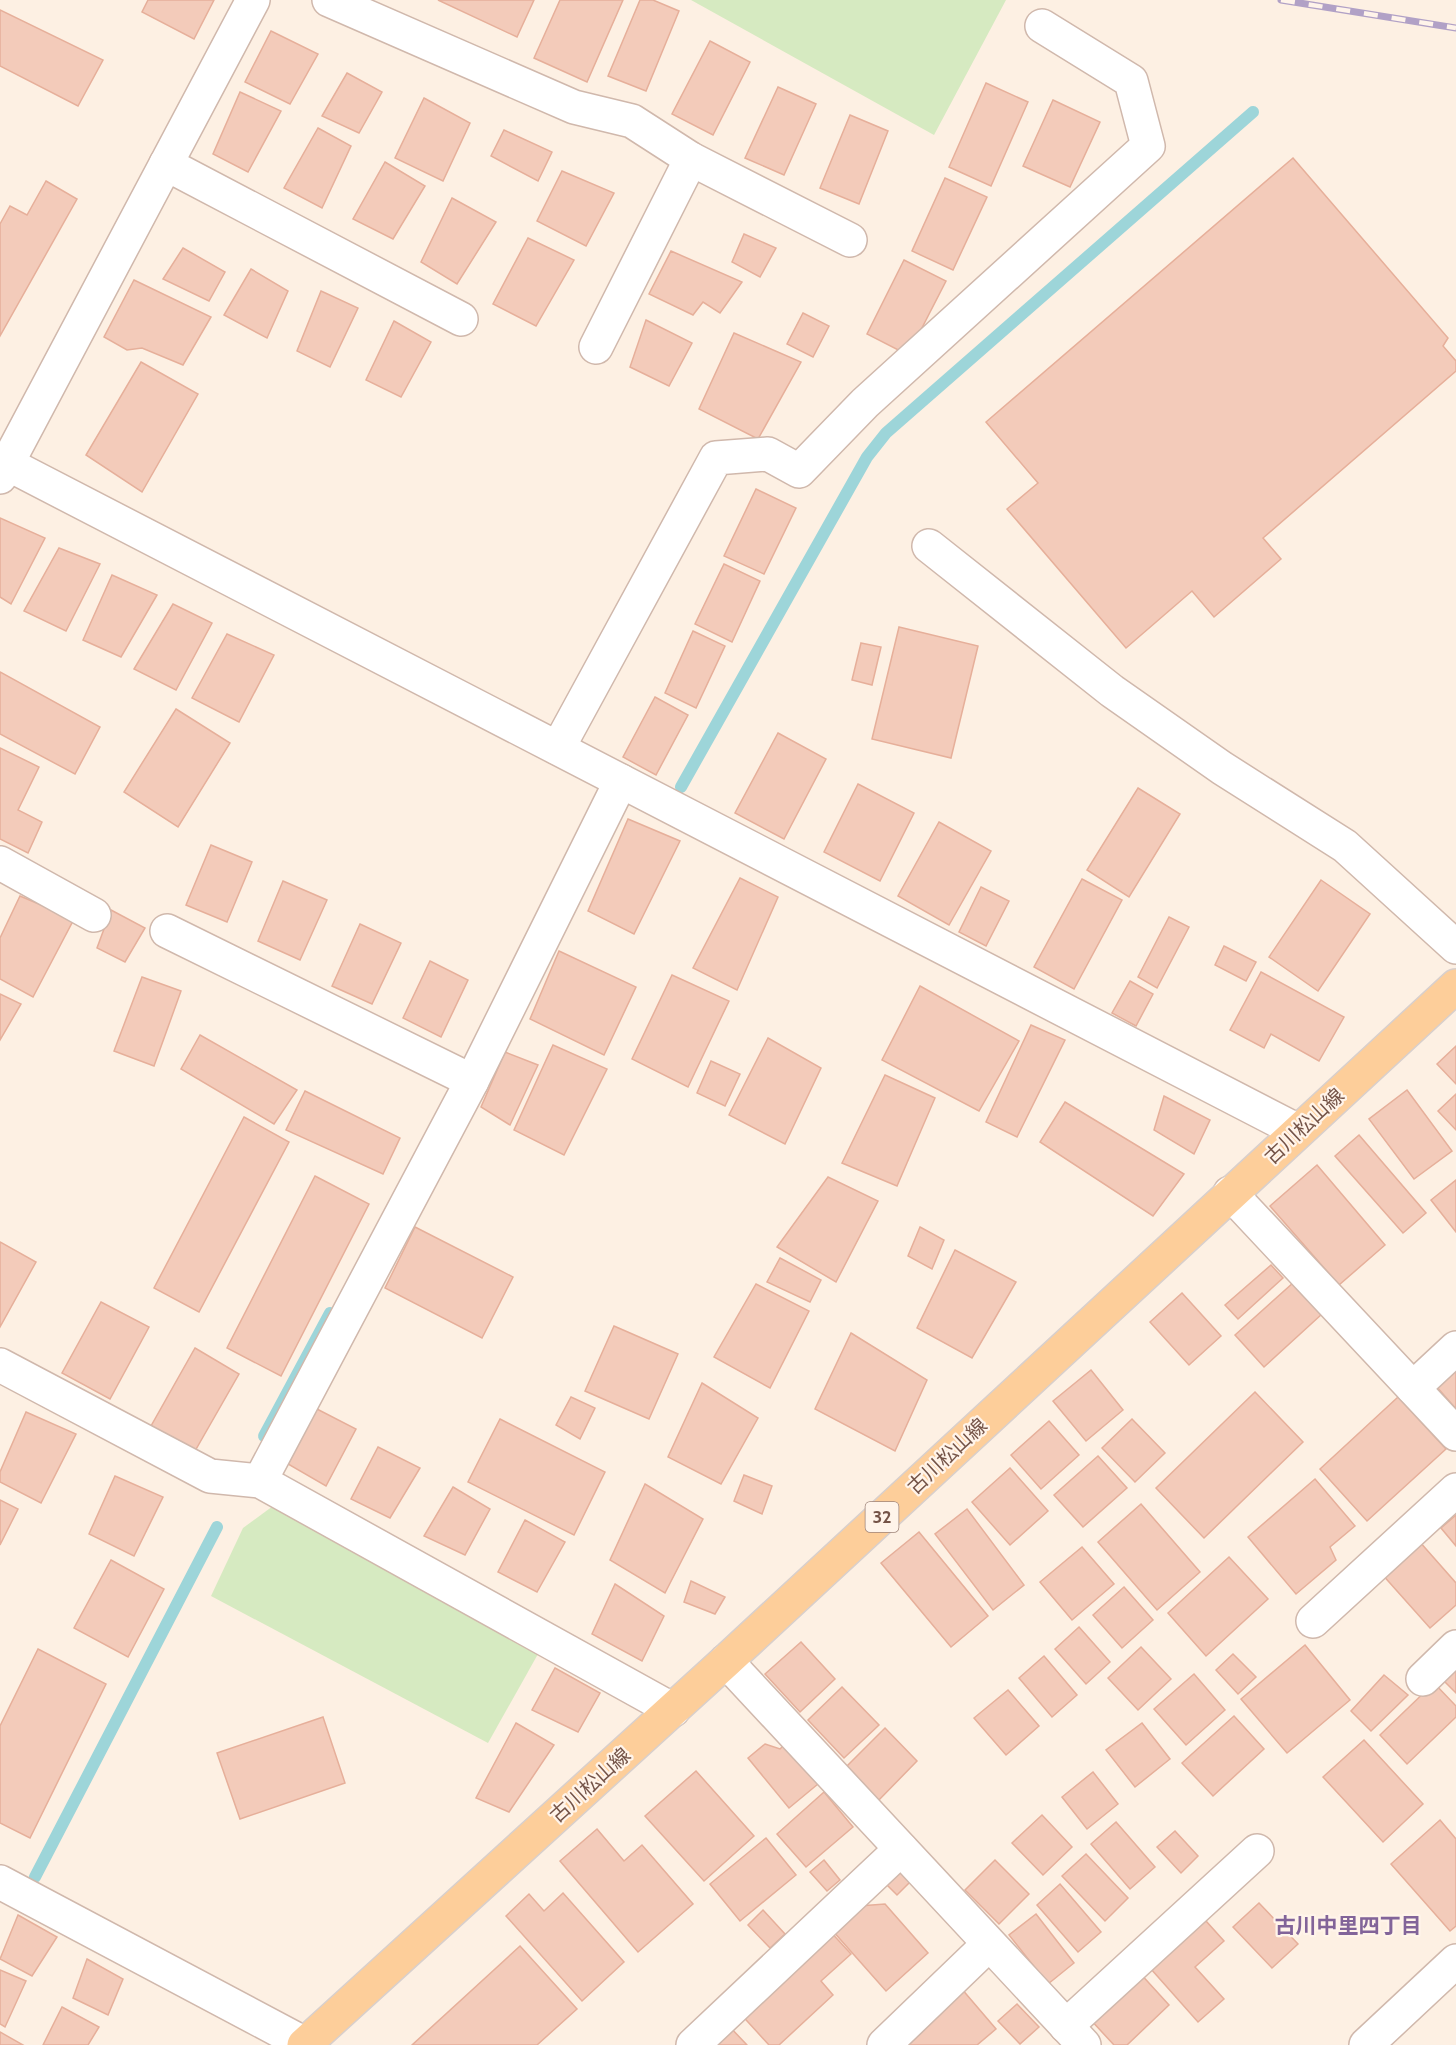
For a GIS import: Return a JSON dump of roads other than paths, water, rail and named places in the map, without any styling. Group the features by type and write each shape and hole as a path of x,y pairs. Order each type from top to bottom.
{"main road":[{"name":"古川松山線","path":"305,2044 673,1710 1456,986"}],"street":[{"path":"253,0 2,467 558,748 1298,1131"},
{"path":"329,0 574,107 632,121 690,159 850,240"},
{"path":"558,748 716,458 768,454 799,471 865,404 1148,146 1131,81 1042,26"},
{"path":"596,346 690,159"},
{"path":"166,164 461,319"},
{"path":"929,546 1112,690 1222,768 1344,846 1456,946"},
{"path":"260,1481 472,1081 621,781"},
{"path":"0,863 94,915"},
{"path":"167,931 472,1081"},
{"path":"1230,1193 1456,1434"},
{"path":"1413,1388 1456,1348"},
{"path":"0,1365 210,1476 260,1481 673,1710"},
{"path":"1313,1621 1456,1490"},
{"path":"1424,1679 1456,1647"},
{"path":"726,1661 1075,2036 1257,1851"},
{"path":"693,2045 901,1849"},
{"path":"0,1882 305,2044"},
{"path":"884,2045 989,1944"},
{"path":"1366,2045 1456,1961"}],"waterway":[{"path":"681,787 867,457 886,433 1253,112"},
{"path":"264,1436 330,1313"},
{"path":"35,1877 217,1527"}],"railway":[{"path":"1281,0 1456,28"}],"district":[{"name":"古川中里四丁目","path":"1348,1925"}]}
